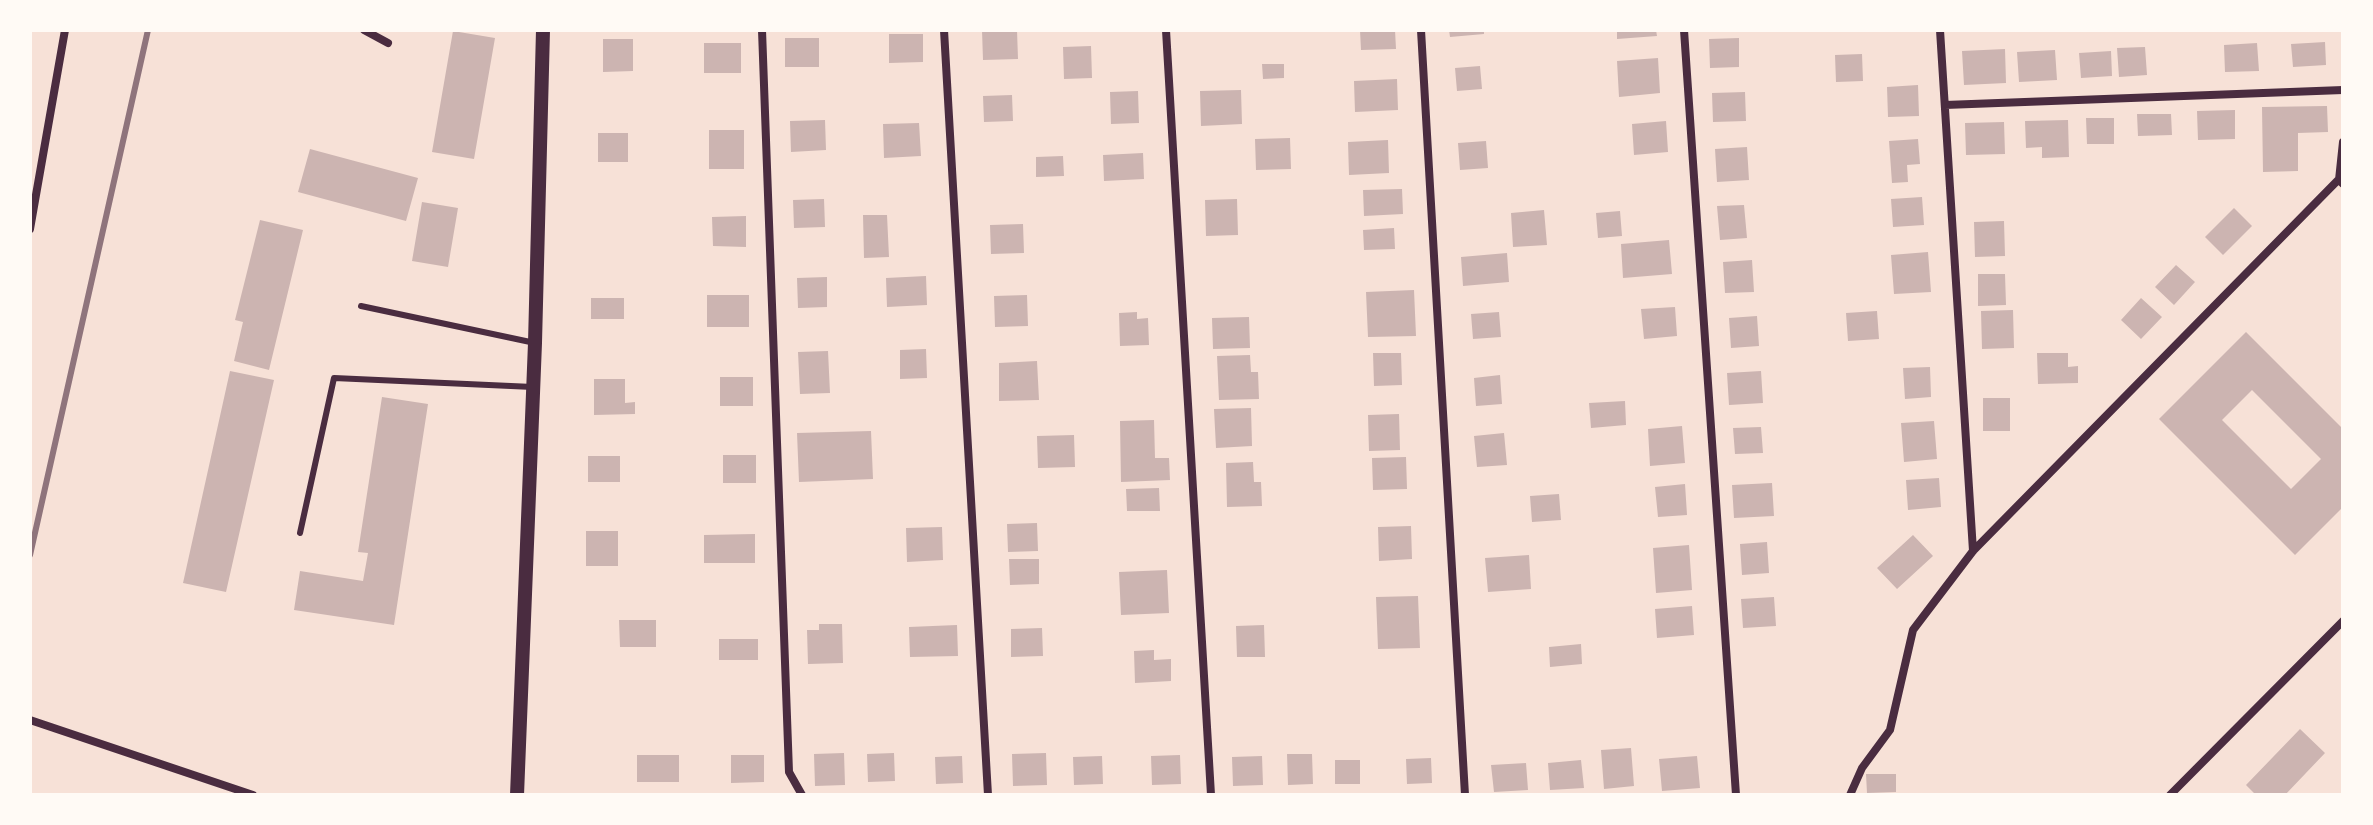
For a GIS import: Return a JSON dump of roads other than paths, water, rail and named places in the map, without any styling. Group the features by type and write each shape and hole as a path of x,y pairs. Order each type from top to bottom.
{"street":[{"path":"30,229 65,30"},
{"path":"364,30 388,43"},
{"path":"517,795 535,343 543,30"},
{"path":"762,30 789,772 802,795"},
{"path":"944,30 988,795"},
{"path":"1166,30 1211,795"},
{"path":"1421,30 1465,795"},
{"path":"1684,30 1736,795"},
{"path":"1940,30 1973,551"},
{"path":"1945,105 2343,90"},
{"path":"1850,795 1862,768 1890,730 1913,630 1973,551 2342,180 2343,142"},
{"path":"2170,795 2343,621"},
{"path":"30,720 253,795"}],"lane":[{"path":"361,306 535,343"},
{"path":"300,533 334,378 533,387"}],"railway":[{"path":"30,555 148,30"}]}
